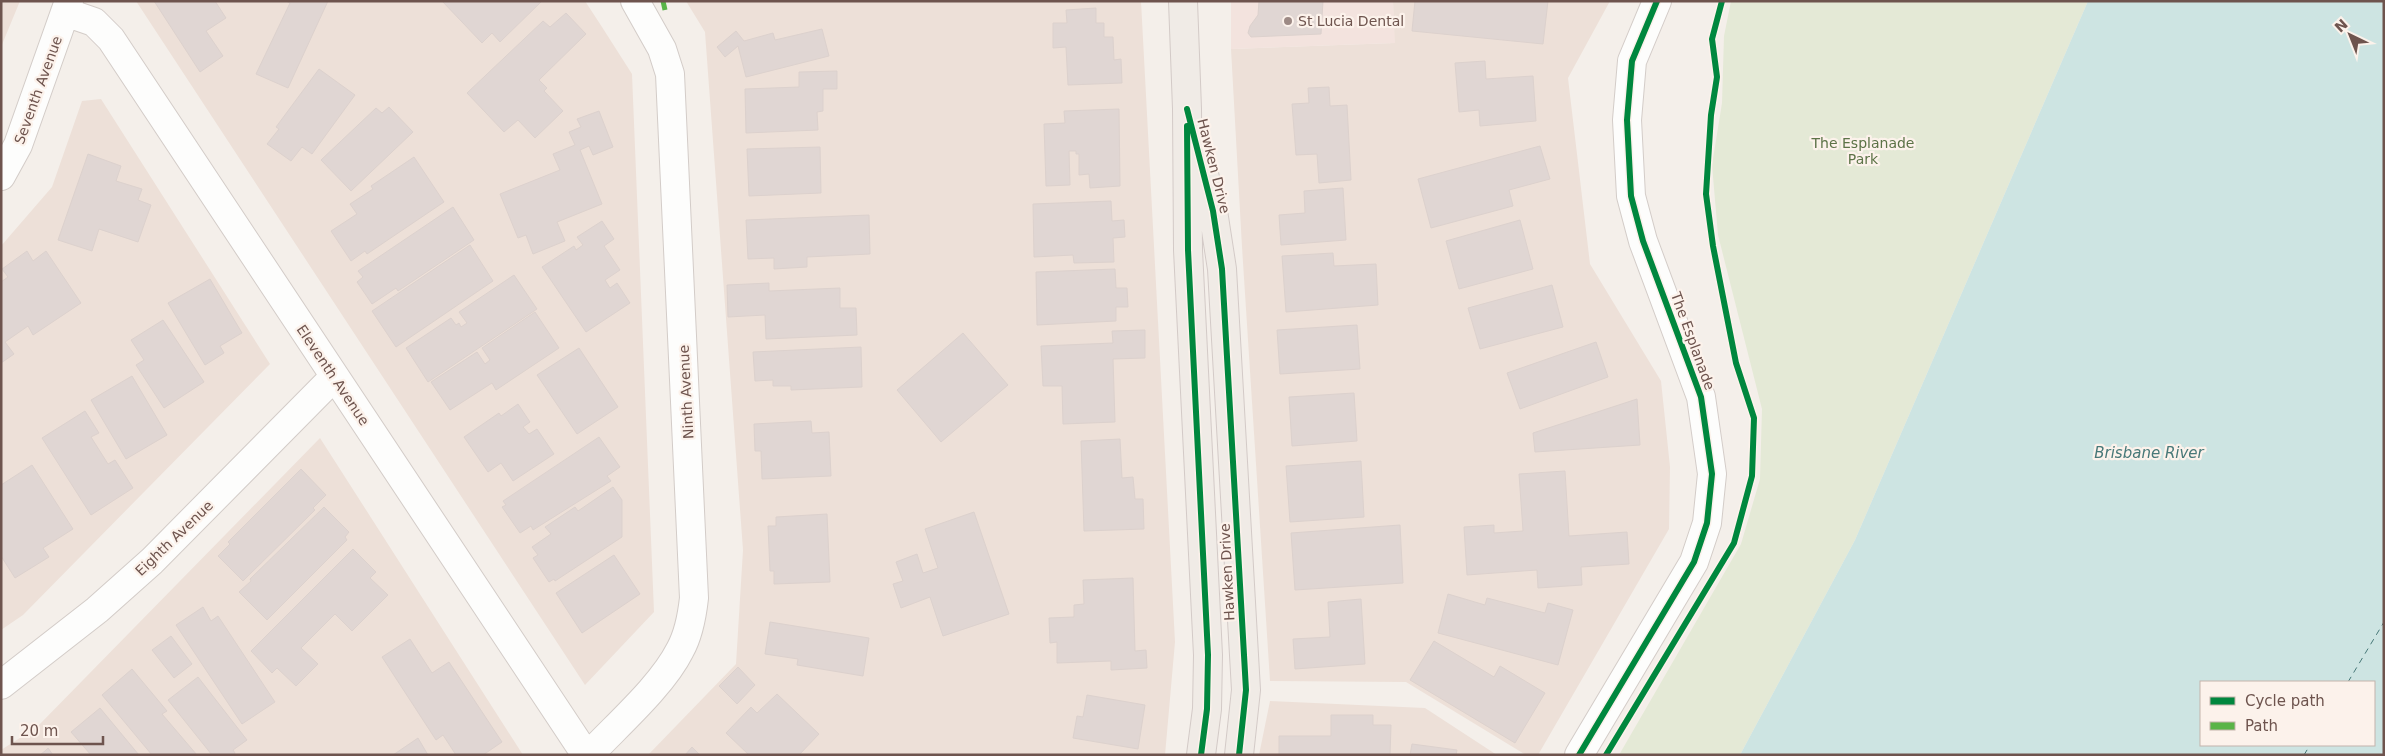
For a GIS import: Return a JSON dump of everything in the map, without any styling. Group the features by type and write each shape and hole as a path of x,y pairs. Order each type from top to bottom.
{"main road":[{"name":"Hawken Drive","path":"1183,1 1187,109 1188,250 1209,681 1201,755"},
{"name":"Hawken Drive","path":"1187,109 1213,211 1222,269 1246,690 1239,755"}],"street":[{"name":"Ninth Avenue","path":"588,755 658,682 674,661 689,630 694,598 670,74 662,49 635,1"},
{"name":"The Esplanade","path":"1579,755 1694,562 1707,523 1712,474 1701,397 1643,242 1631,196 1628,120 1632,61 1657,1"},
{"name":"Eleventh Avenue","path":"67,7 94,22 107,33 334,377 588,755"},
{"name":"Seventh Avenue","path":"1,176 18,145 67,7"},
{"name":"Eighth Avenue","path":"1,685 77,626 152,561 334,377"}],"shaded area":[{"path":"1,1 20,1 1,47"},
{"path":"136,1 585,1 632,74 654,612 585,685"},
{"path":"686,1 1141,1 1175,642 1165,755 648,755 736,664 743,550 705,32"},
{"path":"1231,1 1393,1 1395,43 1231,49"},
{"path":"1393,1 1610,1 1568,78 1590,264 1661,381 1670,467 1669,529 1538,755 1526,755 1406,682 1270,681 1231,49 1394,43"},
{"path":"101,99 270,364 23,615 1,630 1,246 52,187 82,101"},
{"path":"320,438 523,755 1,755 1,750 37,727"},
{"path":"1270,701 1425,708 1497,755 1259,755"}],"green space":[{"name":"The Esplanade Park","path":"1731,1 2088,1 1855,540 1740,755 1619,755 1741,544 1760,479 1762,409 1718,235 1712,165 1722,103 1724,36"}],"water":[{"name":"Brisbane River","path":"2088,1 2384,1 2384,755 1740,755 1855,540"}],"building":[{"path":"154,1 215,1 226,18 206,31 223,56 200,72"},
{"path":"286,1 328,1 288,88 256,74 290,3"},
{"path":"442,1 542,1 500,42 492,33 482,43"},
{"name":"St Lucia Dental","path":"1259,1 1323,1 1321,34 1251,37 1248,33 1250,26 1258,15"},
{"path":"1415,1 1548,1 1543,44 1412,31"},
{"path":"1096,8 1096,23 1104,23 1104,37 1113,37 1114,60 1121,59 1122,83 1068,85 1066,47 1053,48 1053,23 1067,23 1066,10"},
{"path":"566,13 586,34 539,80 547,88 544,91 563,111 535,138 518,120 504,132 467,93 543,21 550,27"},
{"path":"822,29 829,56 746,77 738,46 725,57 717,47 736,31 744,41 773,33 775,40"},
{"path":"1485,61 1486,79 1533,76 1536,121 1480,126 1479,110 1459,112 1455,63"},
{"path":"319,69 355,95 312,154 302,147 291,161 267,144 279,129 276,127"},
{"path":"837,71 837,89 823,89 823,111 817,112 818,130 746,133 745,89 799,87 799,72"},
{"path":"1329,87 1330,106 1347,105 1351,180 1319,183 1317,154 1296,155 1292,104 1309,103 1308,88"},
{"path":"389,107 413,132 351,191 321,160 376,108 382,113"},
{"path":"1119,109 1120,186 1090,188 1089,174 1079,175 1079,154 1076,154 1076,151 1069,151 1070,185 1046,186 1044,124 1065,123 1064,111"},
{"path":"599,111 613,147 593,155 589,146 580,150 602,204 557,222 565,241 533,254 526,235 518,238 500,194 560,170 553,154 575,145 569,132 581,127 577,119"},
{"path":"1540,146 1550,179 1509,190 1513,206 1431,228 1418,179"},
{"path":"820,147 821,193 749,196 747,149"},
{"path":"88,154 121,166 116,181 142,189 138,200 151,205 138,242 99,229 92,251 58,240"},
{"path":"414,157 444,202 367,254 365,251 351,261 331,231 357,214 350,204 373,189 371,186"},
{"path":"1343,188 1346,240 1281,245 1279,215 1305,213 1304,191"},
{"path":"1111,201 1112,221 1124,220 1125,237 1113,238 1114,262 1074,263 1073,255 1034,257 1033,204"},
{"path":"453,207 474,240 398,291 396,288 372,304 357,282 363,277 358,271"},
{"path":"869,215 870,254 807,257 807,267 774,269 774,258 748,259 746,220"},
{"path":"1520,220 1533,269 1459,289 1446,241"},
{"path":"602,221 614,239 604,246 620,270 605,280 610,288 617,283 630,303 586,332 542,267 574,246 576,250 583,245 577,237"},
{"path":"470,245 493,281 396,347 372,311"},
{"path":"27,251 33,261 46,251 81,303 33,335 28,326 5,342 14,354 1,363 1,282 8,277 2,269"},
{"path":"1333,253 1334,266 1376,264 1378,305 1286,312 1282,256"},
{"path":"1115,269 1116,288 1127,288 1128,307 1116,307 1116,321 1037,325 1036,272"},
{"path":"514,275 537,309 428,382 406,348 451,318 456,325 459,323 461,327 467,323 459,312"},
{"path":"210,279 242,333 220,346 224,353 205,365 168,303"},
{"path":"769,283 769,291 840,288 840,308 856,308 857,335 766,339 765,315 728,317 727,285"},
{"path":"1552,285 1563,327 1480,349 1468,308"},
{"path":"535,312 559,348 496,390 492,383 450,410 431,382 477,352 485,364 490,360 482,348"},
{"path":"163,320 204,382 164,408 136,365 144,360 131,340"},
{"path":"1357,325 1360,369 1280,374 1277,330"},
{"path":"1145,330 1145,358 1113,359 1115,422 1063,424 1062,386 1043,386 1041,346 1113,343 1112,331"},
{"path":"963,333 1008,385 941,442 897,390"},
{"path":"1596,342 1608,377 1520,409 1507,373"},
{"path":"861,347 862,387 791,390 791,386 773,386 773,380 755,381 753,352"},
{"path":"579,348 618,407 577,434 537,375"},
{"path":"132,376 167,435 126,459 91,400"},
{"path":"1354,393 1357,441 1292,446 1289,397"},
{"path":"1637,399 1640,445 1535,452 1533,433"},
{"path":"518,404 530,422 523,427 529,434 537,429 554,454 513,481 501,463 488,472 464,437 499,413 501,416"},
{"path":"85,411 99,433 91,437 108,464 115,460 133,488 91,515 42,438"},
{"path":"811,421 812,433 829,432 831,476 762,479 761,451 755,451 754,424"},
{"path":"599,437 620,467 607,476 611,481 533,530 531,526 520,533 502,507 506,505 503,501"},
{"path":"1120,439 1122,478 1133,477 1135,499 1143,499 1144,529 1084,531 1081,441"},
{"path":"1361,461 1364,517 1290,522 1286,466"},
{"path":"32,465 73,529 43,548 49,557 15,578 1,556 1,485"},
{"path":"301,469 326,495 313,508 315,510 243,581 218,556 230,544 228,542"},
{"path":"1565,471 1569,536 1627,532 1629,564 1581,567 1582,585 1538,588 1537,570 1467,575 1464,527 1494,525 1494,533 1523,531 1519,474"},
{"path":"613,487 622,500 622,537 555,581 554,579 549,582 533,558 538,555 532,547 551,534 545,527 575,507 578,511"},
{"path":"324,507 349,532 345,537 347,540 267,620 239,592"},
{"path":"974,512 1009,614 943,636 930,597 901,608 893,584 903,581 896,562 917,554 923,573 938,568 925,529"},
{"path":"827,514 830,582 774,584 774,571 770,571 768,526 776,526 776,517"},
{"path":"1400,525 1403,583 1295,590 1291,533"},
{"path":"353,549 376,572 370,578 388,595 352,631 335,614 301,648 318,664 296,686 277,668 272,673 251,651"},
{"path":"614,555 640,594 582,633 556,593"},
{"path":"1133,578 1135,651 1146,650 1147,668 1111,670 1111,661 1057,663 1057,642 1050,643 1049,618 1074,617 1074,605 1084,604 1083,580"},
{"path":"1448,594 1485,605 1487,598 1545,613 1548,603 1573,610 1558,665 1438,633"},
{"path":"1361,599 1365,664 1295,669 1293,639 1330,637 1328,602"},
{"path":"203,607 211,621 218,616 275,702 242,724 176,625"},
{"path":"770,622 869,638 863,676 797,665 798,659 765,654"},
{"path":"171,636 192,664 174,678 152,650"},
{"path":"410,639 432,673 449,662 502,742 483,755 456,755 443,735 436,740 382,657"},
{"path":"1434,641 1494,677 1500,666 1545,693 1515,743 1410,680"},
{"path":"738,667 755,685 737,704 719,686"},
{"path":"132,669 167,711 162,714 197,755 152,755 102,695"},
{"path":"198,677 247,740 233,750 234,755 212,755 168,700"},
{"path":"777,694 819,734 799,755 749,755 726,733 751,707 757,713"},
{"path":"1087,695 1145,705 1138,749 1073,738 1077,716 1083,717"},
{"path":"100,708 139,755 91,755 71,732"},
{"path":"1331,715 1373,715 1373,725 1391,725 1390,755 1279,755 1279,736 1331,736"},
{"path":"418,738 428,755 393,755"},
{"path":"1412,744 1457,750 1456,755 1410,755"},
{"path":"692,747 700,755 685,755"},
{"path":"48,748 53,755 40,755 45,751"}],"ferry route":[{"path":"2349,681 2384,622"},
{"path":"2304,755 2309,746"}],"marked path":[{"path":"663,1 665,10"}],"cycle path":[{"path":"1579,755 1694,562 1707,523 1712,474 1701,397 1643,241 1631,196 1627,120 1632,61 1657,1"},
{"path":"1606,755 1734,543 1752,476 1754,418 1736,363 1713,246 1706,194 1711,115 1717,77 1712,39 1722,1"},
{"path":"1187,109 1213,211 1222,269 1246,690 1239,755"},
{"path":"1187,126 1188,250 1208,655 1207,709 1201,755"}],"place":[{"name":"St Lucia Dental","path":"1288,21"}]}
